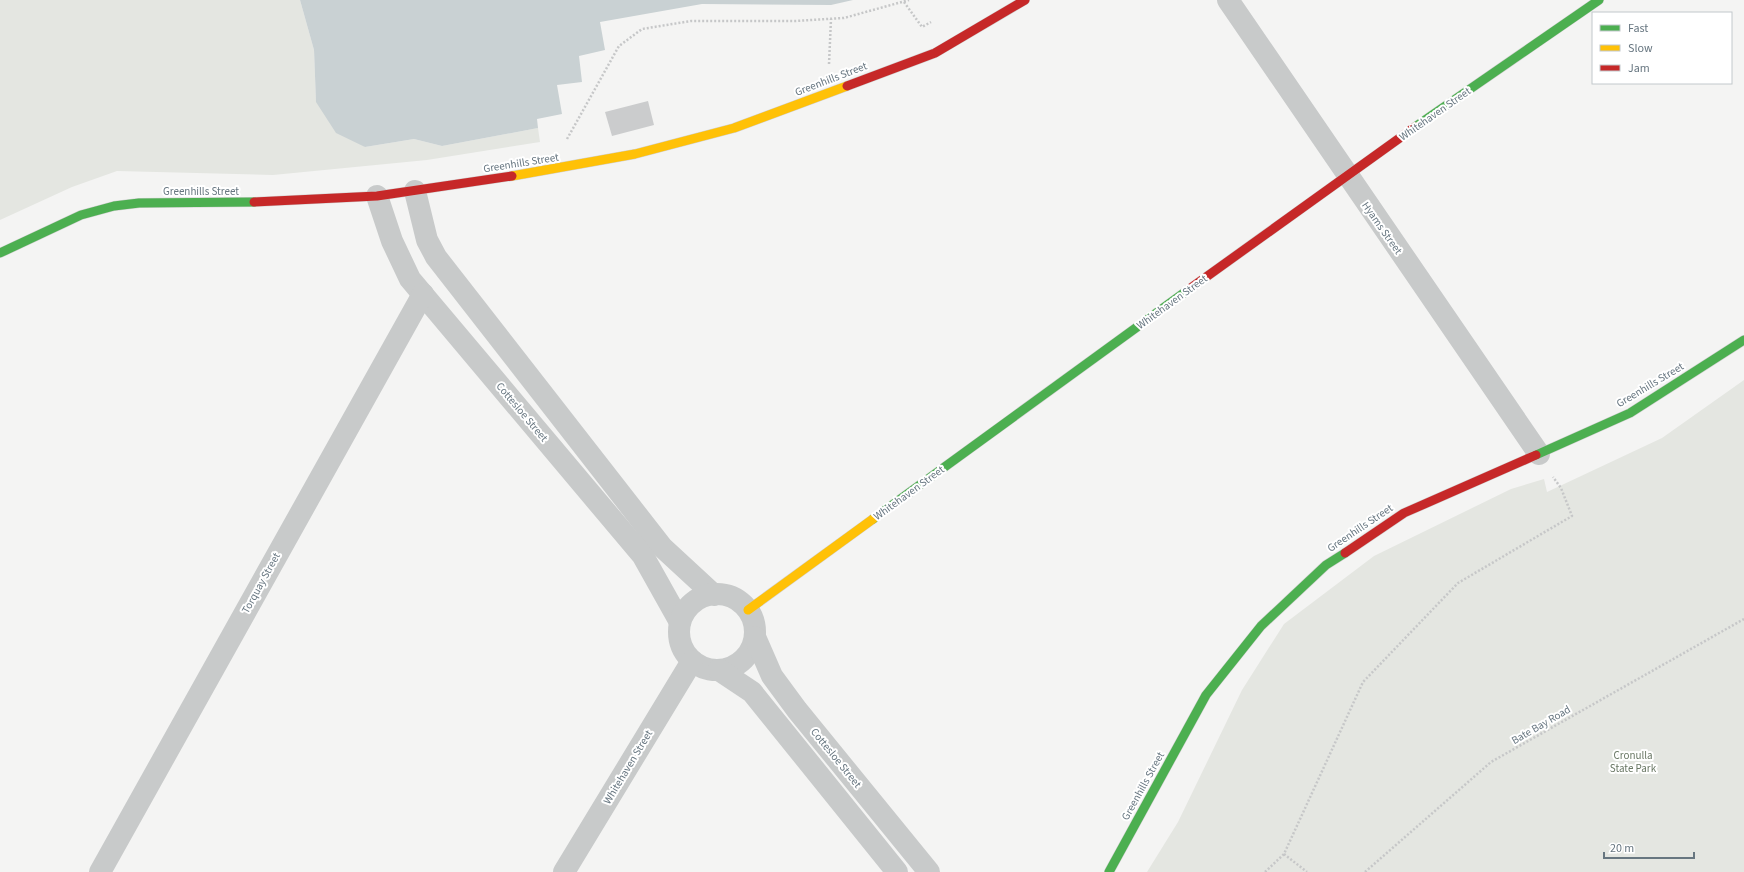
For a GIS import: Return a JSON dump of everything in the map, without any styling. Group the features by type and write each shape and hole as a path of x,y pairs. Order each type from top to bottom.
{"street":[{"name":"Greenhills Street","path":"0,253 81,215 114,206 138,203 251,202 377,196 567,167 635,154 734,128 935,53 1025,0"},
{"name":"Hyams Street","path":"1228,0 1346,175 1539,454"},
{"name":"Whitehaven Street","path":"748,610 1346,175 1599,0"},
{"path":"415,191 427,240 436,257 662,547 714,595"},
{"name":"Cottesloe Street","path":"377,196 392,241 410,279 643,556 680,622"},
{"name":"Torquay Street","path":"100,872 423,294"},
{"name":"Greenhills Street","path":"1109,872 1206,695 1261,626 1326,565 1404,513 1630,413 1744,340"},
{"path":"714,595 727,596 739,601 748,610 755,627 755,637 747,656 739,664 719,670 709,670 692,661 685,653 680,643 679,632 680,622 686,611 693,603 703,597 714,595"},
{"name":"Cottesloe Street","path":"755,637 772,676 929,872"},
{"name":"Whitehaven Street","path":"564,872 692,661"},
{"path":"719,670 752,692 897,872"}],"path":[{"path":"567,167 563,146 619,46 642,29 691,21 796,21 844,18 909,0"},
{"path":"904,2 922,27 934,20"},
{"path":"829,67 831,19"},
{"path":"1265,872 1284,854 1363,682 1458,583 1572,516 1561,488"},
{"name":"Bate Bay Road","path":"1365,872 1490,762 1744,620"},
{"path":"1284,854 1307,872"}],"green space":[{"path":"0,0 300,0 314,50 316,101 365,147 414,139 442,146 538,128 540,142 427,160 273,175 117,171 72,187 0,220"},
{"name":"Cronulla State Park","path":"1744,380 1744,872 1147,872 1178,822 1242,690 1284,624 1374,556 1511,489 1544,479 1547,492 1662,438"}],"shaded area":[{"path":"300,0 853,0 831,5 702,4 600,22 605,50 579,56 582,82 557,85 562,114 537,119 538,128 442,146 414,139 365,147 336,133 316,102 314,50"}],"building":[{"path":"648,101 654,125 612,136 605,112"}],"traffic: fast":[{"path":"1415,127 1599,0"},
{"path":"0,253 81,215 114,206 139,203 254,202"},
{"path":"873,519 1188,290"},
{"path":"1536,455 1630,413 1744,340"},
{"path":"1109,872 1206,695 1261,626 1326,565 1345,553"}],"traffic: slow":[{"path":"512,176 635,154 734,128 847,86"},
{"path":"748,610 873,519"}],"traffic: jam":[{"path":"847,86 935,53 1025,0"},
{"path":"1188,290 1415,127"},
{"path":"254,202 377,196 512,176"},
{"path":"1345,553 1404,513 1536,455"}]}
